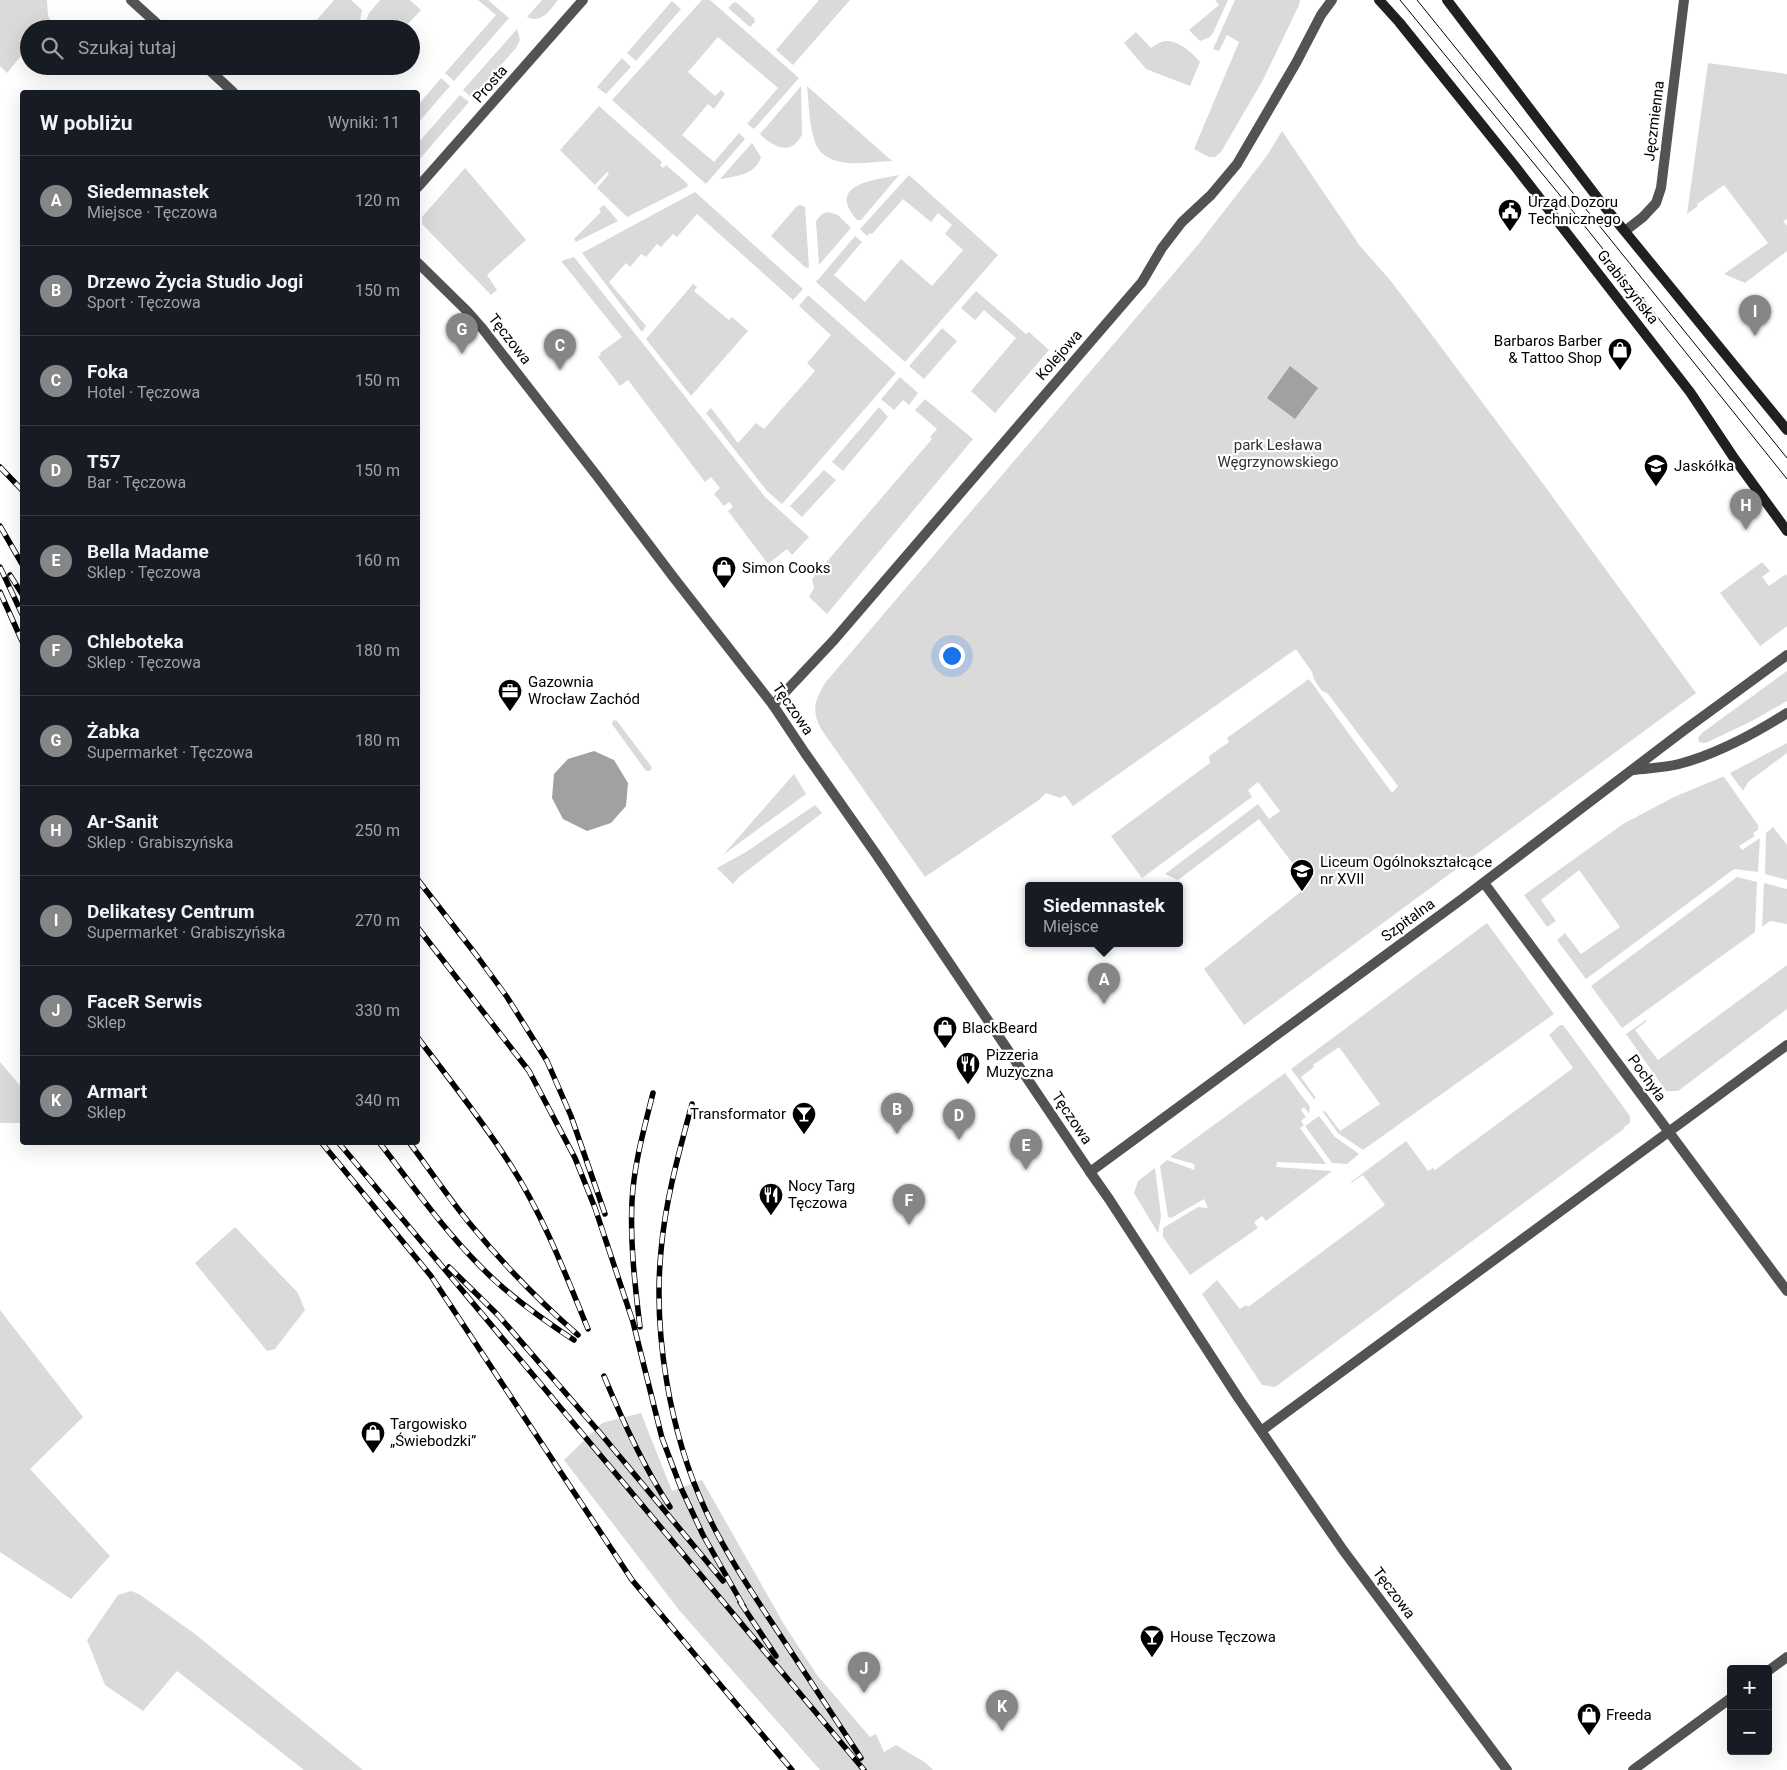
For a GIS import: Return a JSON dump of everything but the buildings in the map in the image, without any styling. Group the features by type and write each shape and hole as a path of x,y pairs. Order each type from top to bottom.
{"main road":[{"name":"Grabiszyńska","path":"1379,0 1514,164 1684,384 1738,464 1787,531"},
{"path":"1447,0 1600,201 1787,430"}],"street":[{"path":"131,0 153,20"},
{"name":"Prosta","path":"420,185 583,0"},
{"name":"Kolejowa","path":"773,705 834,640 1136,289 1162,248 1182,222 1211,195 1237,164 1296,63 1320,15 1332,0"},
{"name":"Jęczmienna","path":"1625,231 1643,217 1656,203 1661,188 1684,0"},
{"path":"215,75 231,90"},
{"name":"Tęczowa","path":"420,265 482,328 773,705 1109,1199 1261,1431 1343,1550 1507,1770"},
{"path":"1632,770 1787,656"},
{"name":"Szpitalna","path":"1090,1172 1484,883 1632,770 1676,764 1701,758 1768,725 1787,713"},
{"name":"Pochyła","path":"1484,883 1787,1291"},
{"path":"1261,1431 1787,1046"},
{"path":"1772,1668 1787,1657"},
{"path":"1632,1770 1727,1701"}],"green space":[{"path":"0,0 47,0 48,16 51,20 20,20 20,57 7,73 0,66"},
{"path":"334,0 351,0 362,10 360,20 317,20"},
{"path":"380,0 410,0 421,10 412,20 366,20 369,13"},
{"path":"478,0 488,0 509,18 454,81 445,73 496,15"},
{"path":"542,0 558,0 545,15 537,19 527,17"},
{"path":"702,0 710,0 799,78 754,129 747,124 778,88 718,37 688,72 715,96 721,90 725,94 714,109 708,104 682,135 714,162 739,133 745,139 706,184 612,100"},
{"path":"819,0 850,0 793,65 776,50"},
{"path":"1215,0 1228,0 1213,33 1210,37 1200,41 1189,30 1219,5"},
{"path":"1235,0 1300,0 1263,80 1221,152 1215,157 1209,157 1194,149 1239,42 1227,35 1219,51 1213,49"},
{"path":"672,1 681,9 636,61 627,53"},
{"path":"736,2 754,18 755,22 750,27 728,8"},
{"path":"517,29 520,40 516,48 472,98 463,90"},
{"path":"1136,32 1151,48 1156,44 1171,41 1185,48 1200,62 1190,86 1146,69 1124,43"},
{"path":"622,58 631,67 606,94 597,87"},
{"path":"1708,63 1787,74 1787,219 1783,221 1787,226 1787,251 1745,283 1724,274 1768,243 1724,185 1697,204 1698,206 1687,214"},
{"path":"441,78 450,86 420,121 420,103"},
{"path":"801,86 802,134 793,146 782,148 776,146 760,134"},
{"path":"807,86 892,161 847,163 836,161 826,156 819,149 812,133"},
{"path":"460,95 469,102 420,159 420,141"},
{"path":"599,106 662,162 660,165 663,168 666,165 688,184 687,187 627,217 597,188 609,174 607,172 595,185 560,150"},
{"name":"park Lesława Węgrzynowskiego","path":"1282,131 1360,246 1390,280 1426,327 1696,693 1244,1025 1204,969 1309,885 1259,819 1178,880 1165,874 1258,804 1269,819 1280,811 1258,782 1248,790 1252,797 1142,878 1111,836 1210,763 1209,756 1229,742 1227,738 1309,679 1392,793 1398,786 1328,694 1321,690 1312,672 1296,649 1073,806 1065,795 1060,798 1046,793 1039,800 925,877 821,729 815,710 817,700 825,683 1197,246 1266,157"},
{"path":"752,143 761,157 755,168 745,174 720,179"},
{"path":"465,168 526,240 487,275 497,290 491,295 422,224 422,217"},
{"path":"899,175 861,220 857,220 849,208 847,198 850,191 867,182"},
{"path":"909,175 998,255 905,362 816,282 855,236 862,242 834,275 865,302 901,259 932,286 963,250 945,234 952,225 938,213 931,222 903,199 872,234 870,233 867,236 860,229"},
{"path":"695,192 803,289 793,300 697,214 677,237 673,234 661,247 657,244 646,257 641,254 630,267 626,263 609,282 646,326 642,332 582,253"},
{"path":"604,205 618,221 576,242 574,239 601,212 599,209"},
{"path":"797,206 805,207 809,267 806,268 771,236"},
{"path":"827,212 838,215 851,228 819,265 816,221 822,214"},
{"path":"574,257 765,497 809,537 792,555 787,549 768,564 728,511 733,507 729,502 724,506 714,494 720,488 711,477 705,482 628,380 620,386 598,357 600,353 622,337 561,261"},
{"path":"693,284 697,287 694,291 729,320 732,317 748,331 691,396 646,339"},
{"path":"976,291 1026,334 1029,332 1049,350 995,413 971,391 1016,338 984,310 975,320 961,308"},
{"path":"808,295 896,373 782,504 767,491 706,413 711,408 738,443 756,423 764,429 815,371 807,363 831,335 799,306"},
{"path":"942,328 957,341 924,379 909,366"},
{"path":"900,377 918,393 909,405 903,400 894,410 881,399"},
{"path":"925,399 973,439 827,614 809,597 814,588 812,579 932,439 930,437 937,429 915,410"},
{"path":"879,407 888,417 843,471 832,462"},
{"path":"824,470 836,480 802,517 790,506"},
{"path":"1762,562 1770,571 1762,577 1769,586 1786,574 1787,576 1787,626 1760,646 1720,593"},
{"path":"1787,671 1787,701 1752,721 1710,741 1699,742 1698,738 1702,733"},
{"path":"613,720 617,721 651,766 650,771 646,771 612,724"},
{"path":"1787,743 1787,753 1748,782 1743,791 1730,773"},
{"path":"794,774 806,794 723,855"},
{"path":"1724,777 1758,825 1758,830 1753,833 1755,836 1739,846 1742,850 1760,838 1758,872 1734,869 1586,979 1557,940 1565,933 1581,954 1620,927 1579,870 1541,900 1556,921 1547,927 1524,895 1623,824 1674,797"},
{"path":"815,805 822,813 739,877 733,884 717,868 746,852"},
{"path":"1773,827 1787,845 1787,880 1765,874 1766,833"},
{"path":"1737,877 1757,882 1755,932 1622,1028 1591,986"},
{"path":"1764,883 1787,889 1787,924 1770,921 1762,927"},
{"path":"1487,923 1554,1014 1363,1150 1338,1133 1323,1112 1325,1111 1340,1131 1380,1104 1339,1047 1313,1065 1314,1067 1301,1077 1316,1098 1314,1099 1291,1069"},
{"path":"1787,965 1787,1009 1678,1091 1666,1091 1626,1034 1646,1020 1635,1030 1658,1060"},
{"path":"1560,1025 1563,1025 1630,1116 1630,1123 1275,1387 1262,1385 1202,1294 1217,1280 1240,1309 1246,1305 1248,1307 1385,1205 1363,1175 1351,1182 1406,1141 1428,1171 1433,1168 1435,1170 1573,1068 1549,1035"},
{"path":"0,1062 20,1086 20,1123 0,1123"},
{"path":"1285,1073 1310,1107 1309,1114 1304,1107 1301,1110 1306,1117 1301,1121 1304,1125 1300,1128 1326,1164 1277,1162 1276,1167 1332,1171 1266,1221 1262,1216 1254,1222 1258,1228 1190,1275 1163,1237 1163,1228 1198,1207 1208,1208 1204,1199 1171,1218 1168,1217 1160,1166 1167,1160 1195,1170 1194,1164 1170,1157"},
{"path":"1319,1116 1335,1137 1359,1154 1347,1164 1332,1163 1305,1126"},
{"path":"1155,1168 1161,1216 1158,1233 1134,1193 1138,1181"},
{"path":"235,1227 298,1293 305,1310 275,1349 267,1351 195,1263"},
{"path":"0,1310 83,1417 30,1469 110,1556 71,1599 0,1552"},
{"path":"641,1413 672,1491 702,1480 785,1626 817,1675 870,1737 876,1734 884,1752 896,1745 926,1763 933,1770 820,1770 679,1610 564,1460 602,1423"},
{"path":"131,1591 139,1594 195,1634 363,1770 304,1770 177,1671 143,1711 105,1685 87,1640 118,1595"}],"shaded area":[{"path":"1290,366 1318,388 1295,419 1267,398"},
{"path":"594,751 614,760 628,783 626,806 611,823 587,831 563,819 552,798 554,774 568,759"}],"tram line":[{"path":"1400,0 1563,199 1787,479"},
{"path":"1417,0 1787,458"}],"railway":[{"path":"0,467 20,488"},
{"path":"0,526 20,561"},
{"path":"0,567 20,610"},
{"path":"10,575 20,591"},
{"path":"0,592 20,637"},
{"path":"420,883 507,997 547,1061 571,1116 605,1214"},
{"path":"420,931 529,1071 575,1158 595,1208 633,1322 662,1438 681,1488 703,1535 744,1607"},
{"path":"420,1041 488,1132 522,1183 553,1245 588,1329"},
{"path":"640,1327 632,1249 632,1201 637,1160 653,1093"},
{"path":"692,1104 669,1196 663,1233 659,1283 662,1349 667,1383 682,1448 705,1509 730,1557 861,1758"},
{"path":"323,1145 431,1276 632,1580 792,1770"},
{"path":"341,1145 864,1770"},
{"path":"381,1145 441,1222 481,1267 526,1306 574,1340"},
{"path":"411,1145 483,1240 536,1296 578,1335"},
{"path":"449,1267 498,1315 601,1434 723,1581"},
{"path":"604,1376 634,1443 670,1507"},
{"path":"740,1602 776,1656"}],"place":[{"name":"Urząd Dozoru Technicznego","path":"1510,232"},
{"name":"Delikatesy Centrum","path":"1755,336"},
{"name":"Żabka","path":"462,354"},
{"name":"Foka","path":"560,370"},
{"name":"Barbaros Barber & Tattoo Shop","path":"1620,371"},
{"name":"Jaskółka","path":"1656,487"},
{"name":"Ar-Sanit","path":"1746,530"},
{"name":"Simon Cooks","path":"724,589"},
{"name":"Gazownia Wrocław Zachód","path":"510,712"},
{"name":"Liceum Ogólnokształcące nr XVII","path":"1302,892"},
{"name":"Siedemnastek","path":"1104,1004"},
{"name":"BlackBeard","path":"945,1049"},
{"name":"Pizzeria Muzyczna","path":"968,1085"},
{"name":"Drzewo Życia Studio Jogi","path":"897,1134"},
{"name":"Transformator","path":"804,1135"},
{"name":"T57","path":"959,1140"},
{"name":"Bella Madame","path":"1026,1170"},
{"name":"Nocy Targ Tęczowa","path":"771,1216"},
{"name":"Chleboteka","path":"909,1225"},
{"name":"Targowisko „Świebodzki”","path":"373,1454"},
{"name":"House Tęczowa","path":"1152,1658"},
{"name":"FaceR Serwis","path":"864,1693"},
{"name":"Armart","path":"1002,1731"},
{"name":"Freeda","path":"1589,1736"}]}
